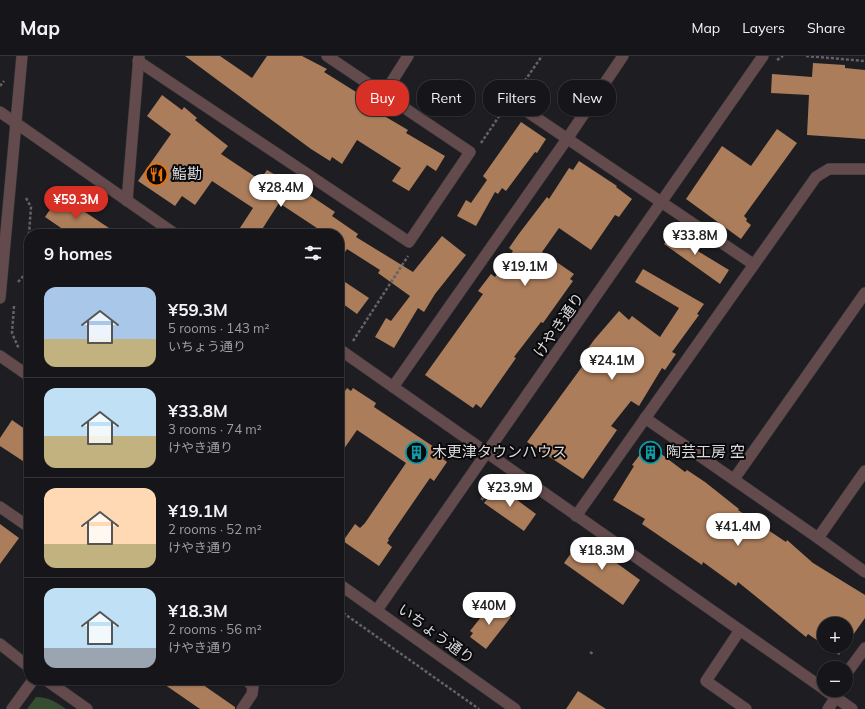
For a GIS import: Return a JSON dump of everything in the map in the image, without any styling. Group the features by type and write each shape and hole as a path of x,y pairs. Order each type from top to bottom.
{"street":[{"path":"0,298 4,215 17,124 22,56"},
{"path":"327,56 363,80"},
{"path":"393,80 408,56"},
{"path":"393,387 567,139 623,56"},
{"name":"けやき通り","path":"377,610 488,453 763,56"},
{"path":"127,201 139,58 409,242 470,152 409,111"},
{"path":"0,112 168,229"},
{"path":"533,116 753,264"},
{"path":"576,516 753,264 816,178 829,169 865,169"},
{"path":"734,479 865,293"},
{"path":"344,351 576,516 817,683"},
{"path":"0,356 24,373"},
{"path":"645,418 865,572"},
{"path":"818,538 865,471"},
{"path":"0,507 24,524"},
{"name":"いちょう通り","path":"344,587 515,709"},
{"path":"740,630 706,681 746,709"},
{"path":"0,644 24,663"},
{"path":"853,664 865,648"},
{"path":"12,709 29,685"},
{"path":"53,685 87,709"},
{"path":"242,709 252,694 253,687 251,685"},
{"path":"828,709 829,697"},
{"path":"836,697 852,709"}],"path":[{"path":"806,56 865,61"},
{"path":"25,197 31,207 30,229"},
{"path":"15,285 24,275"},
{"path":"14,299 12,333 18,349 24,353"},
{"path":"483,479 503,480"},
{"path":"344,614 479,709"}],"green space":[{"path":"36,697 49,699 66,709 27,709"}],"building":[{"path":"185,56 220,56 252,78 267,56 302,56 327,69 324,72 356,92 356,116 384,116 408,130 406,133 445,156 436,171 427,165 409,191 392,181 401,168 357,140 342,164 332,157 330,161 311,149"},
{"path":"813,63 845,65 845,68 865,70 865,139 807,135 809,95 771,93 772,74 812,77"},
{"path":"162,95 182,110 184,107 197,118 195,120 228,146 221,154 260,180 267,170 308,194 335,212 332,216 358,234 356,237 413,272 442,236 466,255 435,294 424,312 418,308 394,348 375,337 386,318 391,321 410,296 378,273 380,270 347,249 344,254 344,229 318,229 279,203 262,229 239,229 253,208 212,181 195,205 182,196 175,206 138,181 171,134 147,116"},
{"path":"521,122 546,139 537,153 535,152 506,191 502,188 498,194 495,192 476,226 457,216 466,200 471,203 487,180 483,176"},
{"path":"777,129 797,143 744,216 747,219 746,221 751,225 741,239 686,199 722,146 751,166"},
{"path":"579,161 617,186 616,187 632,199 619,217 615,215 591,250 559,228 542,252 574,274 570,279 573,281 543,323 541,322 514,357 516,358 481,408 476,404 473,408 425,375 483,294 478,291 491,274 495,277 513,251 509,248 518,235 547,197 549,199 569,168 573,170"},
{"path":"64,198 110,229 63,229 45,217 57,199 61,202"},
{"path":"676,228 700,246 696,250 729,270 720,284 664,244"},
{"path":"643,269 704,304 697,314 699,315 672,352 676,354 665,370 662,368 639,406 631,401 611,426 617,430 583,479 527,442 584,364 579,361 594,340 619,311 629,320 632,316 660,337 679,308 635,282"},
{"path":"344,281 369,298 357,314 344,305"},
{"path":"347,388 351,391 353,388 376,403 374,407 446,455 443,459 447,462 434,481 430,478 388,539 389,540 387,543 392,547 379,566 344,542 344,540 355,524 360,528 365,523 406,463 357,430 344,449 344,392"},
{"path":"12,420 24,428 24,462 0,446 0,438"},
{"path":"648,444 685,472 687,470 705,482 739,509 738,510 786,542 787,540 813,563 865,595 865,618 853,635 853,617 817,617 817,640 808,634 806,637 738,582 736,586 703,562 702,565 642,524 645,519 613,500 634,466 632,465"},
{"path":"498,486 536,514 524,531 484,503"},
{"path":"0,524 19,538 0,564"},
{"path":"582,538 640,580 623,605 564,563"},
{"path":"492,603 511,617 486,649 470,637 473,633 470,631"},
{"path":"165,685 203,685 235,707 235,709 200,709"},
{"path":"578,691 606,709 566,709"}],"place":[{"name":"鮨勘","path":"157,174"},
{"name":"木更津タウンハウス","path":"416,452"},
{"name":"陶芸工房 空","path":"651,452"}]}
